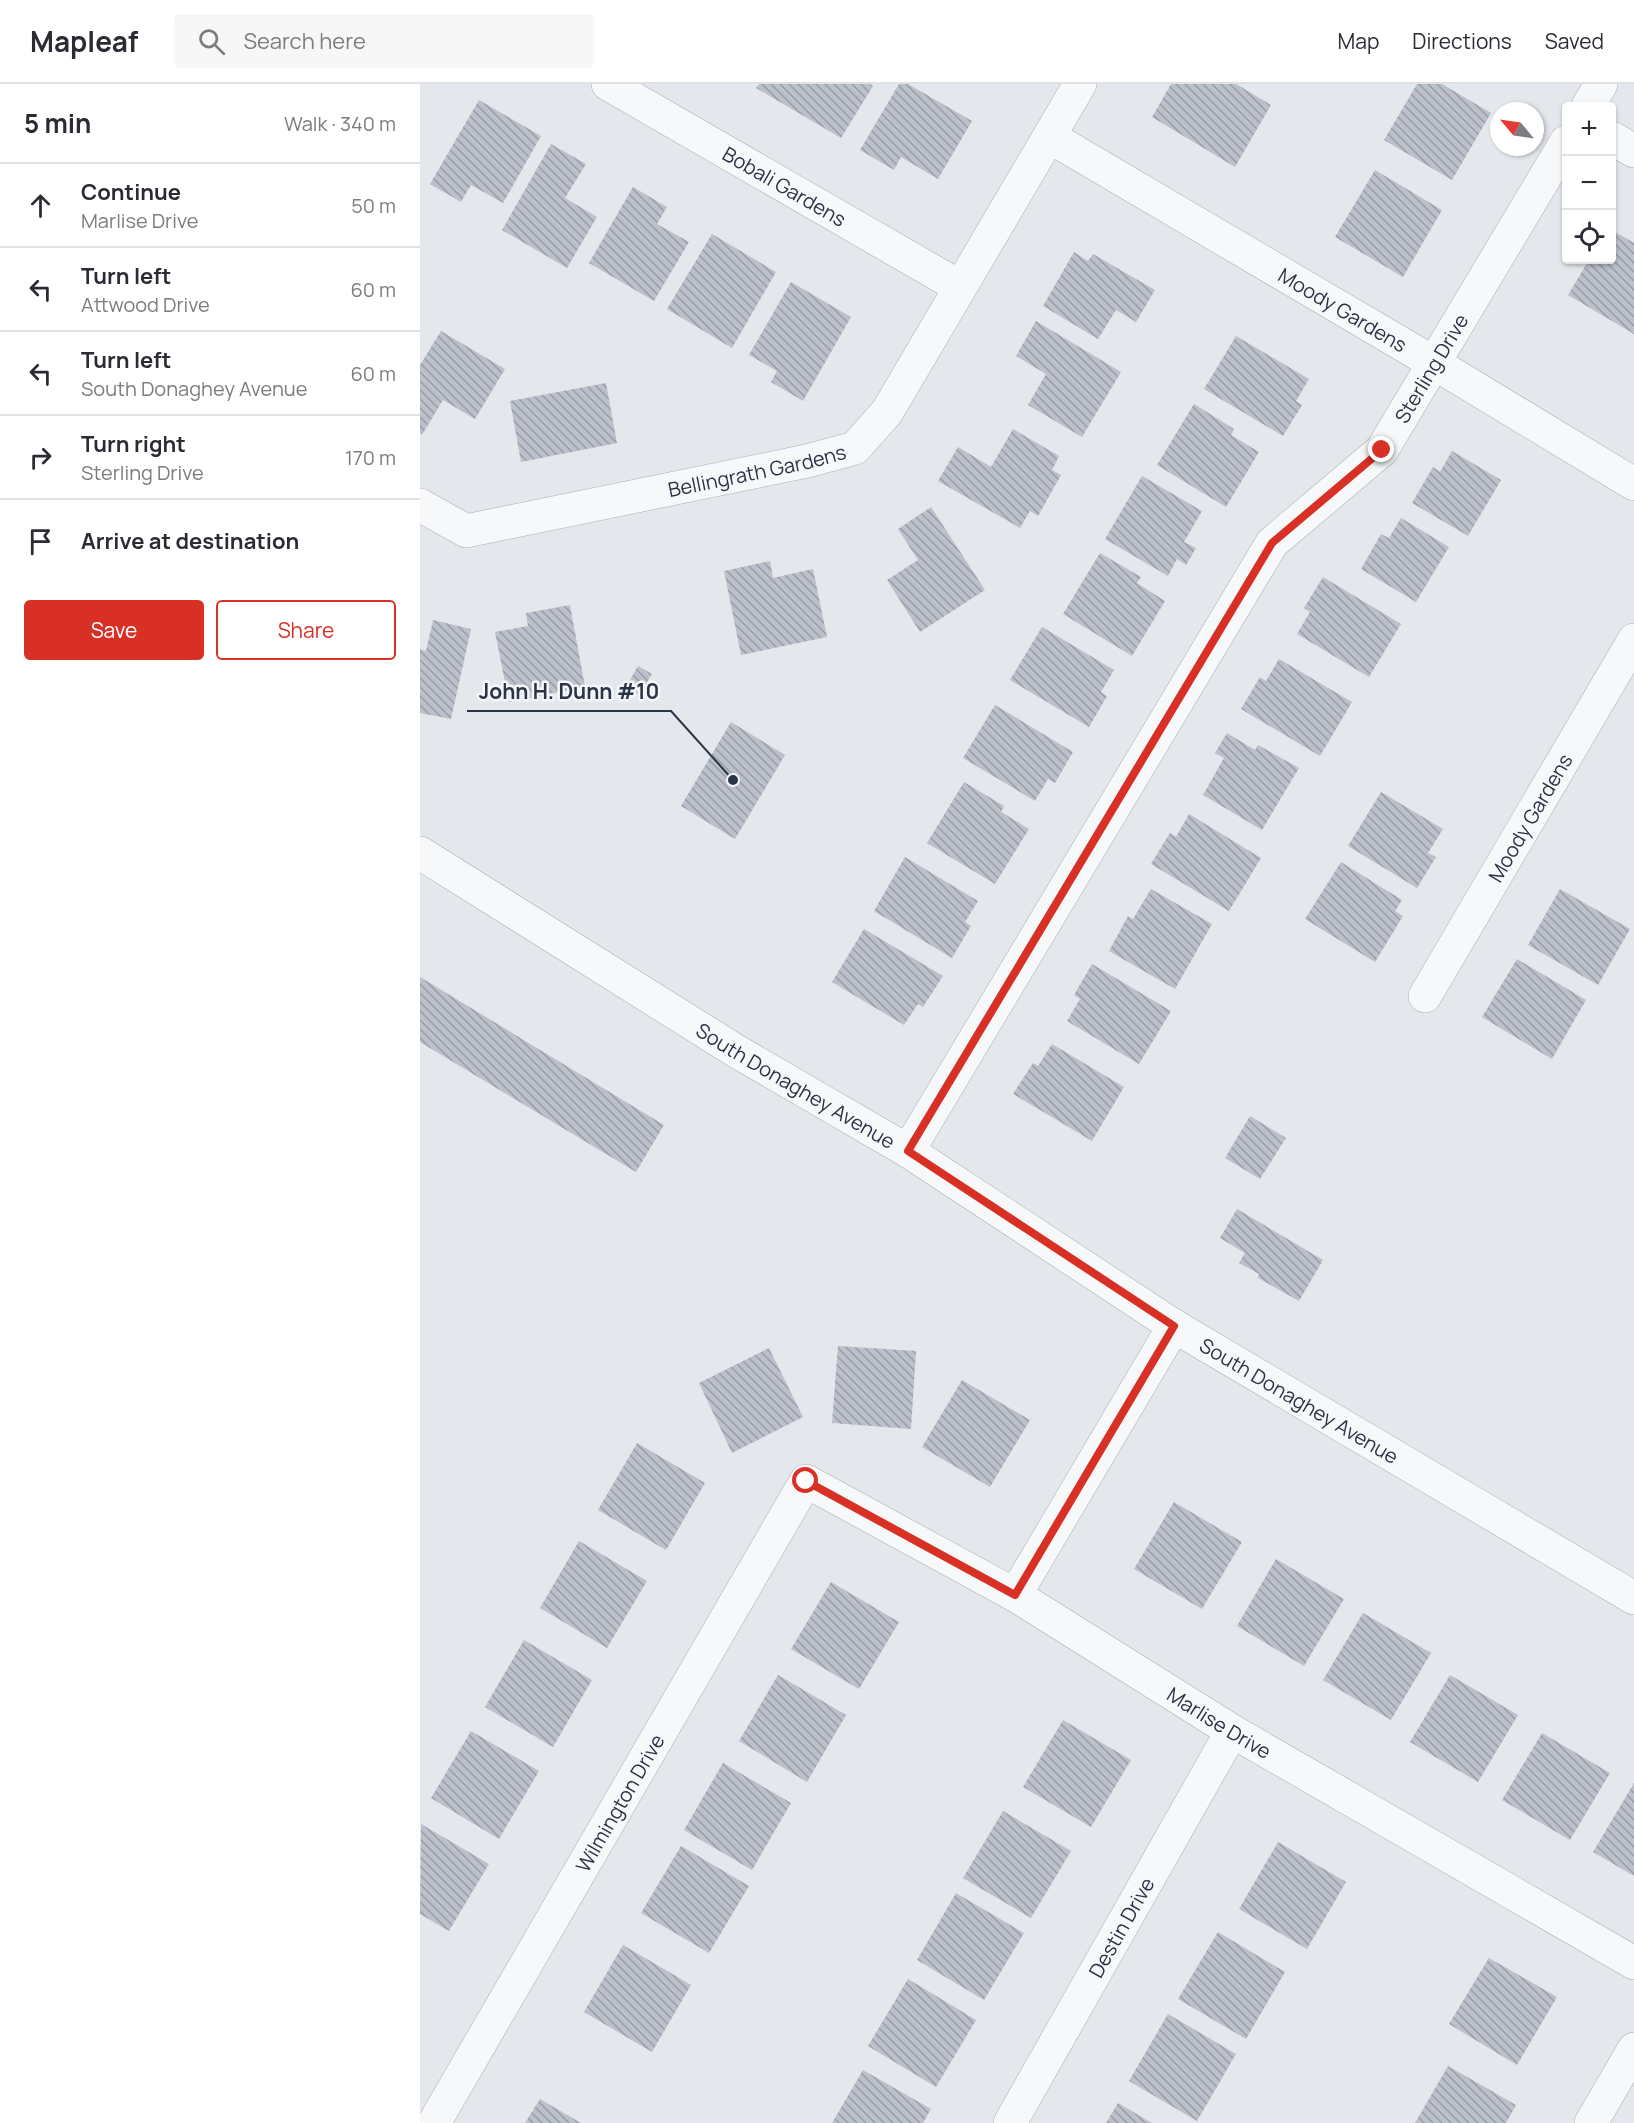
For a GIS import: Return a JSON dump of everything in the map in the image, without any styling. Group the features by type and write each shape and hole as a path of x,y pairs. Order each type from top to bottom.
{"street":[{"name":"Bobali Gardens","path":"608,84 960,287"},
{"name":"Bellingrath Gardens","path":"420,505 466,531 807,461 855,448 887,412 1080,84"},
{"path":"1590,102 1601,84"},
{"name":"Moody Gardens","path":"1050,137 1434,363 1634,484"},
{"path":"1616,141 1634,151"},
{"name":"Sterling Drive","path":"908,1151 1272,543 1382,450 1562,149"},
{"name":"Moody Gardens","path":"1425,996 1634,640"},
{"name":"South Donaghey Avenue","path":"420,853 736,1051 908,1151 1174,1326 1634,1598"},
{"path":"1015,1595 1174,1326"},
{"name":"Marlise Drive","path":"806,1481 1015,1595 1232,1731 1634,1964"},
{"name":"Wilmington Drive","path":"434,2123 806,1481"},
{"name":"Destin Drive","path":"1010,2123 1232,1731"},
{"path":"1591,2123 1634,2049"}],"building":[{"path":"759,84 870,84 873,86 841,138 756,88"},
{"path":"899,84 908,84 972,121 938,179 901,157 894,170 860,150"},
{"path":"1171,84 1236,84 1271,105 1235,167 1152,117"},
{"path":"1417,84 1442,84 1490,112 1452,180 1384,140"},
{"path":"479,100 541,136 503,203 471,185 461,202 430,184"},
{"path":"551,144 586,164 565,198 597,217 567,268 502,230"},
{"path":"1375,170 1442,210 1403,277 1335,237"},
{"path":"633,187 667,207 657,224 689,242 654,301 589,263"},
{"path":"1616,232 1634,243 1634,334 1568,295 1587,264 1616,264"},
{"path":"712,234 776,272 732,348 667,309"},
{"path":"1074,252 1088,261 1093,254 1155,290 1136,322 1116,310 1098,339 1043,306"},
{"path":"791,282 851,317 803,401 771,382 777,371 749,355"},
{"path":"1036,321 1121,372 1082,437 1028,405 1046,374 1016,356"},
{"path":"441,331 505,369 475,419 443,400 422,435 420,433 420,365"},
{"path":"1236,336 1309,379 1296,401 1302,405 1283,436 1204,389"},
{"path":"606,383 617,443 521,462 510,401"},
{"path":"1194,404 1234,429 1231,435 1259,452 1226,507 1157,465"},
{"path":"1013,429 1059,456 1052,470 1061,475 1038,516 1030,511 1020,528 938,481 958,447 991,467"},
{"path":"1452,451 1501,480 1468,536 1412,503 1433,467 1440,472"},
{"path":"1142,476 1202,511 1184,542 1196,548 1186,565 1177,559 1168,576 1105,539"},
{"path":"931,507 985,590 920,632 887,580 918,560 898,529"},
{"path":"1401,518 1449,547 1416,602 1361,569 1381,534 1389,538"},
{"path":"1100,553 1141,577 1137,583 1165,601 1132,656 1063,614"},
{"path":"770,561 773,578 813,569 827,637 741,655 724,571"},
{"path":"1323,577 1401,624 1369,677 1297,634 1310,612 1304,608"},
{"path":"570,605 585,687 509,702 495,632 528,626 526,613"},
{"path":"433,620 471,629 451,719 420,713 420,649 426,651"},
{"path":"1042,627 1114,670 1101,692 1107,696 1089,727 1010,680"},
{"path":"1279,659 1352,702 1320,756 1241,709 1260,677 1266,681"},
{"path":"638,666 652,674 639,695 626,687"},
{"path":"995,705 1073,752 1055,783 1048,779 1035,801 963,758"},
{"path":"731,722 785,755 735,839 681,806"},
{"path":"1227,733 1255,750 1258,745 1299,768 1262,830 1203,795 1224,758 1215,753"},
{"path":"964,782 1004,806 1001,812 1029,829 995,884 927,843"},
{"path":"1381,792 1443,829 1428,853 1436,857 1417,888 1348,846"},
{"path":"1189,814 1261,858 1229,911 1151,864 1170,833 1176,837"},
{"path":"905,857 978,901 965,922 971,926 952,958 874,911"},
{"path":"1341,862 1402,900 1395,911 1403,916 1375,962 1305,919"},
{"path":"1151,889 1212,924 1175,989 1109,951 1128,916 1133,919"},
{"path":"1560,889 1630,929 1598,985 1528,945"},
{"path":"864,929 943,976 923,1007 918,1004 904,1025 832,982"},
{"path":"1517,959 1586,1000 1552,1059 1482,1017"},
{"path":"1092,964 1171,1011 1139,1064 1067,1021 1080,999 1074,995"},
{"path":"420,977 664,1125 636,1172 420,1042"},
{"path":"1052,1044 1124,1087 1092,1141 1013,1094 1033,1063 1038,1066"},
{"path":"1250,1116 1286,1138 1260,1179 1225,1158"},
{"path":"1237,1209 1323,1260 1299,1301 1258,1278 1259,1274 1239,1263 1245,1253 1220,1238"},
{"path":"838,1346 916,1351 911,1429 832,1423"},
{"path":"769,1348 803,1417 732,1453 699,1383"},
{"path":"962,1380 1030,1420 990,1487 922,1447"},
{"path":"637,1443 705,1483 666,1550 598,1510"},
{"path":"1174,1502 1242,1542 1202,1609 1134,1569"},
{"path":"579,1541 647,1581 607,1648 540,1608"},
{"path":"1276,1559 1344,1599 1304,1666 1237,1626"},
{"path":"831,1582 899,1622 859,1689 791,1649"},
{"path":"1363,1613 1431,1653 1391,1720 1323,1680"},
{"path":"524,1640 592,1680 553,1747 485,1707"},
{"path":"778,1675 846,1715 807,1782 739,1741"},
{"path":"1450,1675 1518,1715 1478,1782 1410,1742"},
{"path":"1063,1720 1131,1760 1091,1827 1023,1787"},
{"path":"471,1731 539,1771 499,1839 431,1798"},
{"path":"1542,1733 1610,1773 1570,1840 1502,1800"},
{"path":"723,1763 791,1803 752,1870 684,1830"},
{"path":"1634,1783 1634,1876 1593,1852"},
{"path":"1003,1811 1071,1851 1031,1918 963,1878"},
{"path":"421,1824 489,1864 449,1931 420,1914"},
{"path":"1278,1842 1346,1882 1307,1949 1239,1909"},
{"path":"681,1846 749,1886 709,1953 641,1913"},
{"path":"956,1893 1024,1933 984,2000 917,1960"},
{"path":"1218,1932 1285,1972 1246,2039 1178,1999"},
{"path":"623,1945 691,1985 652,2052 584,2012"},
{"path":"1489,1958 1557,1997 1517,2065 1449,2024"},
{"path":"908,1979 976,2020 936,2087 868,2046"},
{"path":"1168,2014 1236,2054 1197,2121 1129,2081"},
{"path":"1448,2066 1516,2105 1506,2123 1415,2123"},
{"path":"863,2070 931,2109 923,2123 832,2123"},
{"path":"540,2099 581,2123 525,2123"},
{"path":"1118,2103 1152,2123 1106,2123"}],"place":[{"name":"John H. Dunn #10","path":"733,780"}],"route":[{"path":"806,1481 1015,1595 1174,1326 908,1151 1272,543 1382,450"}]}
